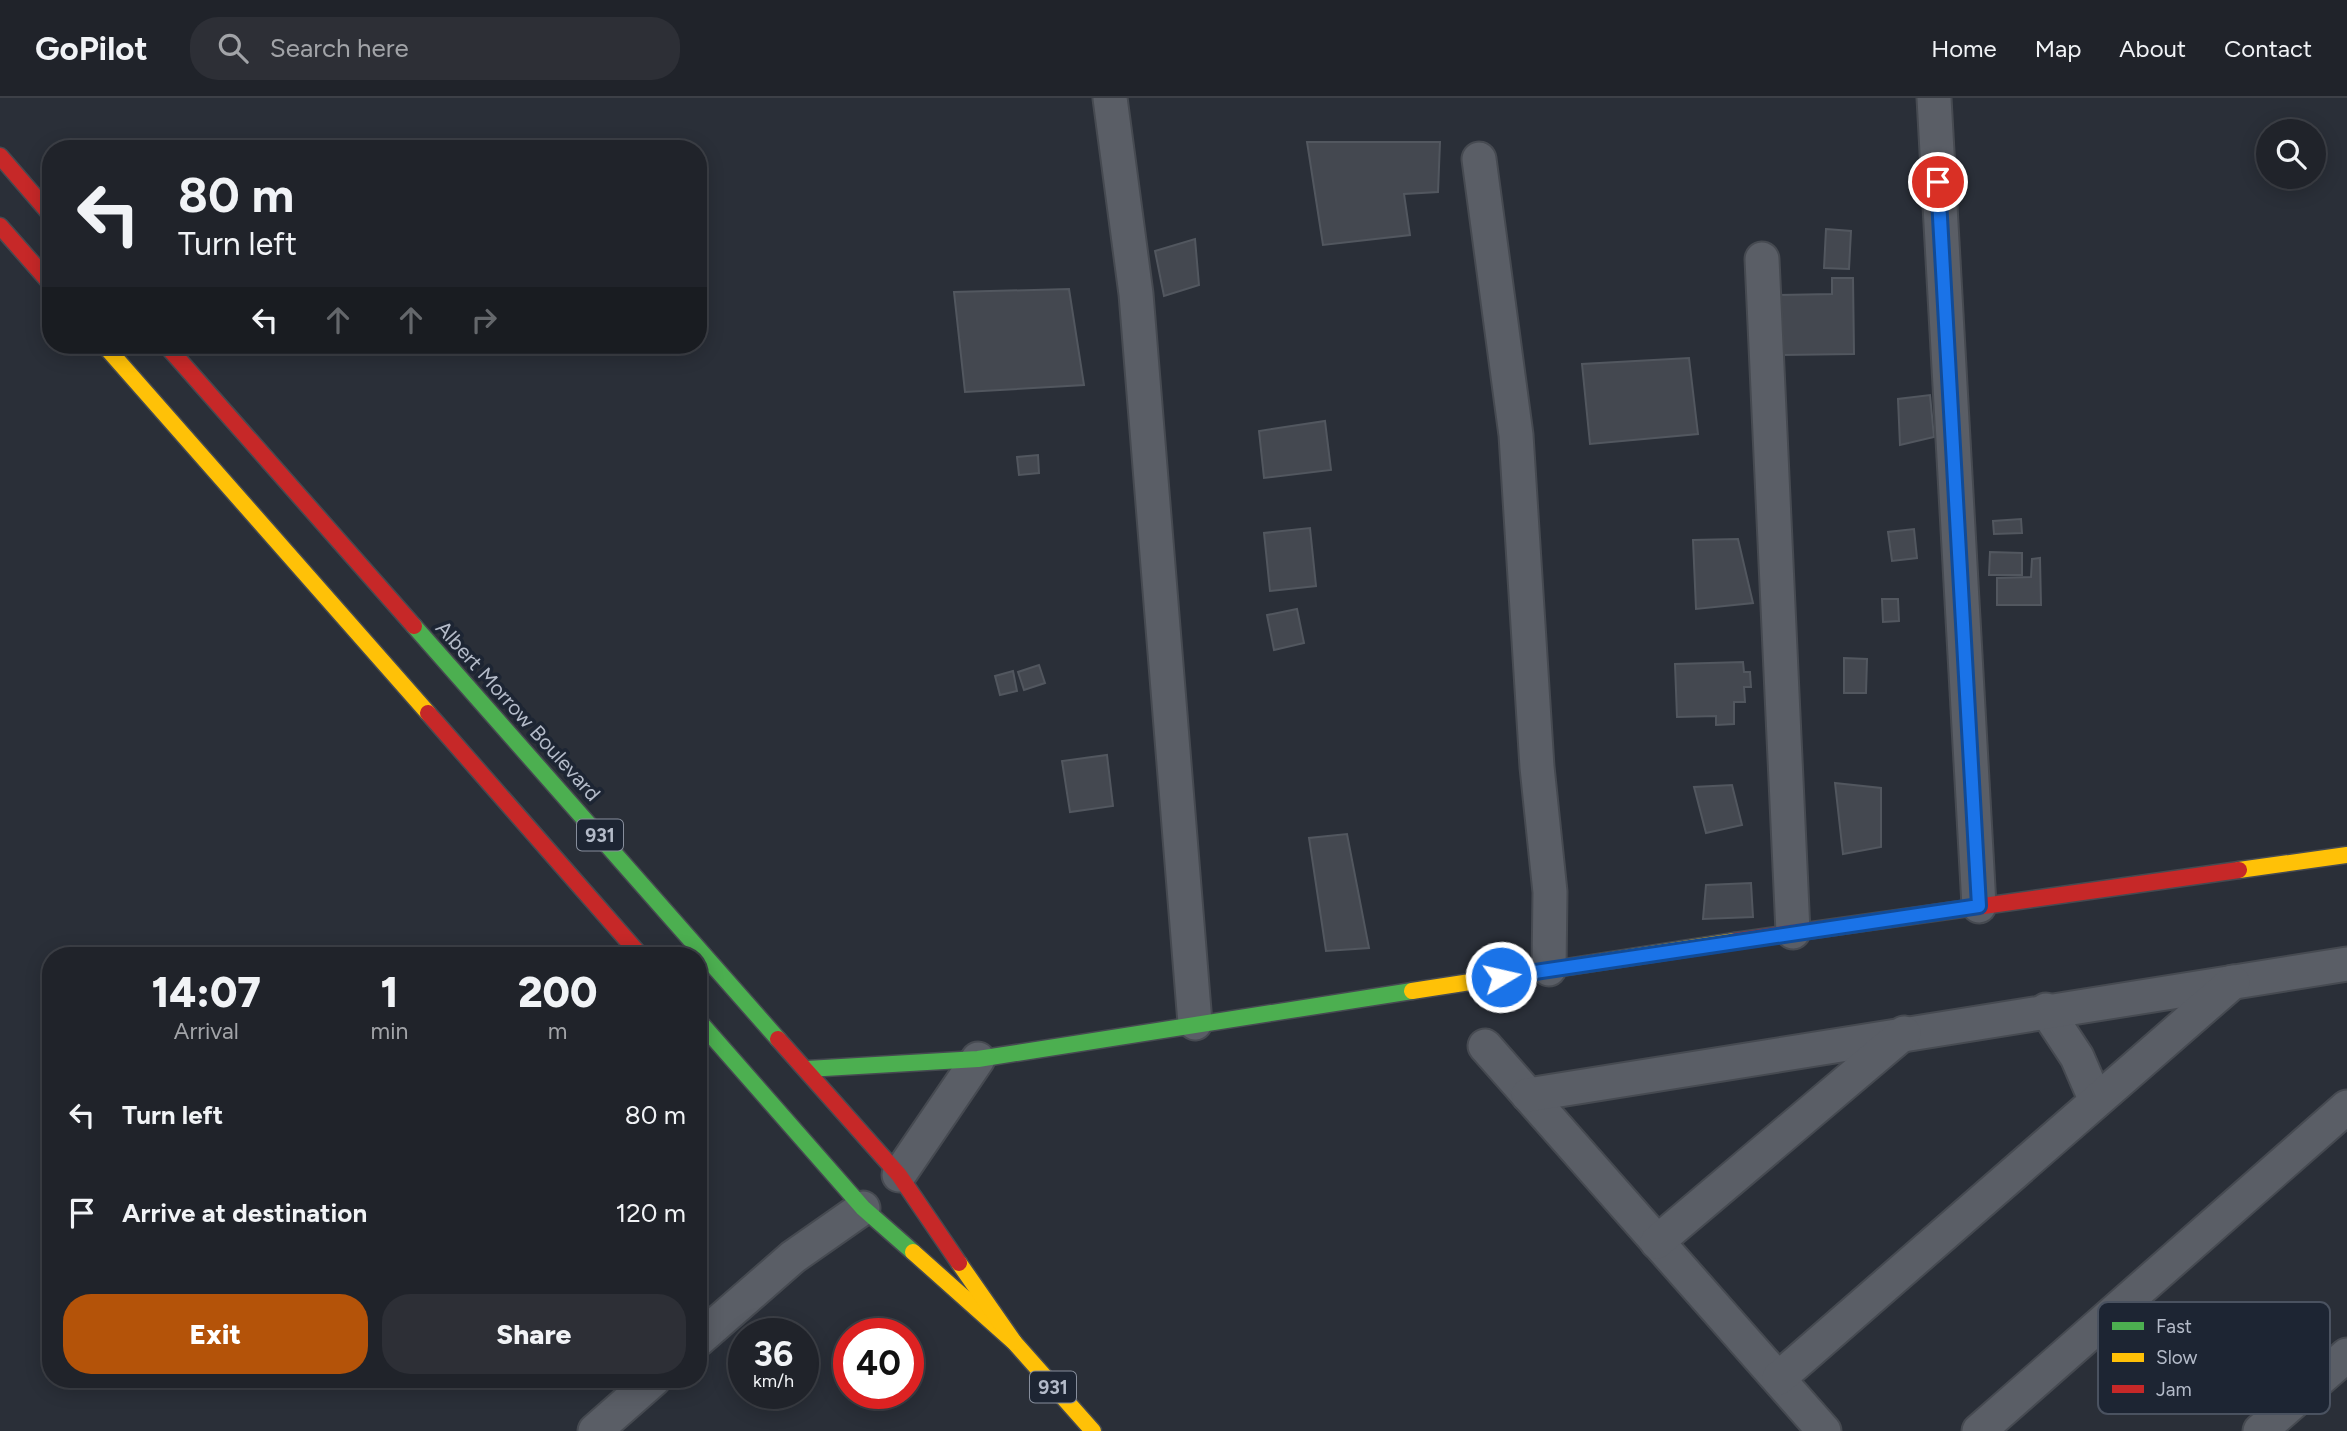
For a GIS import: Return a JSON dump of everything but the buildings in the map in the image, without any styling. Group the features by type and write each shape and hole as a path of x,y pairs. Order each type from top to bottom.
{"main road":[{"path":"0,156 42,205"},
{"path":"0,226 42,274"},
{"name":"931","path":"112,354 633,947"},
{"name":"Albert Morrow Boulevard","path":"174,354 699,947"},
{"path":"807,1069 978,1059 1195,1023 1793,932 2347,855"},
{"name":"Albert Morrow Boulevard","path":"707,956 899,1175 1014,1342"},
{"name":"Albert Morrow Boulevard","path":"707,1030 863,1208 1014,1342 1093,1431"}],"street":[{"path":"1110,98 1136,294 1195,1023"},
{"path":"1934,98 1979,906"},
{"path":"1479,159 1517,435 1537,767 1550,892 1549,969"},
{"path":"1762,259 1793,932"},
{"path":"1528,1095 2046,1010 2347,964"},
{"path":"1779,1378 2233,982"},
{"path":"2046,1010 2077,1057 2096,1101"},
{"path":"1657,1242 1904,1033"},
{"path":"1485,1046 1824,1431"},
{"path":"899,1175 978,1059"},
{"path":"2126,1302 2347,1107"},
{"path":"707,1332 793,1257 863,1208"},
{"path":"1979,1431 2098,1326"},
{"path":"2330,1370 2347,1355"},
{"path":"595,1431 644,1388"},
{"path":"2260,1431 2279,1414"}],"traffic: fast":[{"path":"414,626 697,947"},
{"path":"707,958 778,1039"},
{"path":"807,1069 978,1059 1412,991"},
{"path":"707,1030 863,1208 913,1252"}],"traffic: slow":[{"path":"112,354 428,713"},
{"path":"2239,870 2347,855"},
{"path":"1412,991 1735,941"},
{"path":"913,1252 1014,1342 1093,1431"},
{"path":"959,1263 1014,1342"}],"traffic: jam":[{"path":"0,156 42,205"},
{"path":"0,226 42,274"},
{"path":"174,354 414,626"},
{"path":"428,713 633,947"},
{"path":"1735,941 2239,870"},
{"path":"778,1039 899,1175 959,1263"}],"route":[{"path":"1501,977 1979,906 1938,182"}]}
